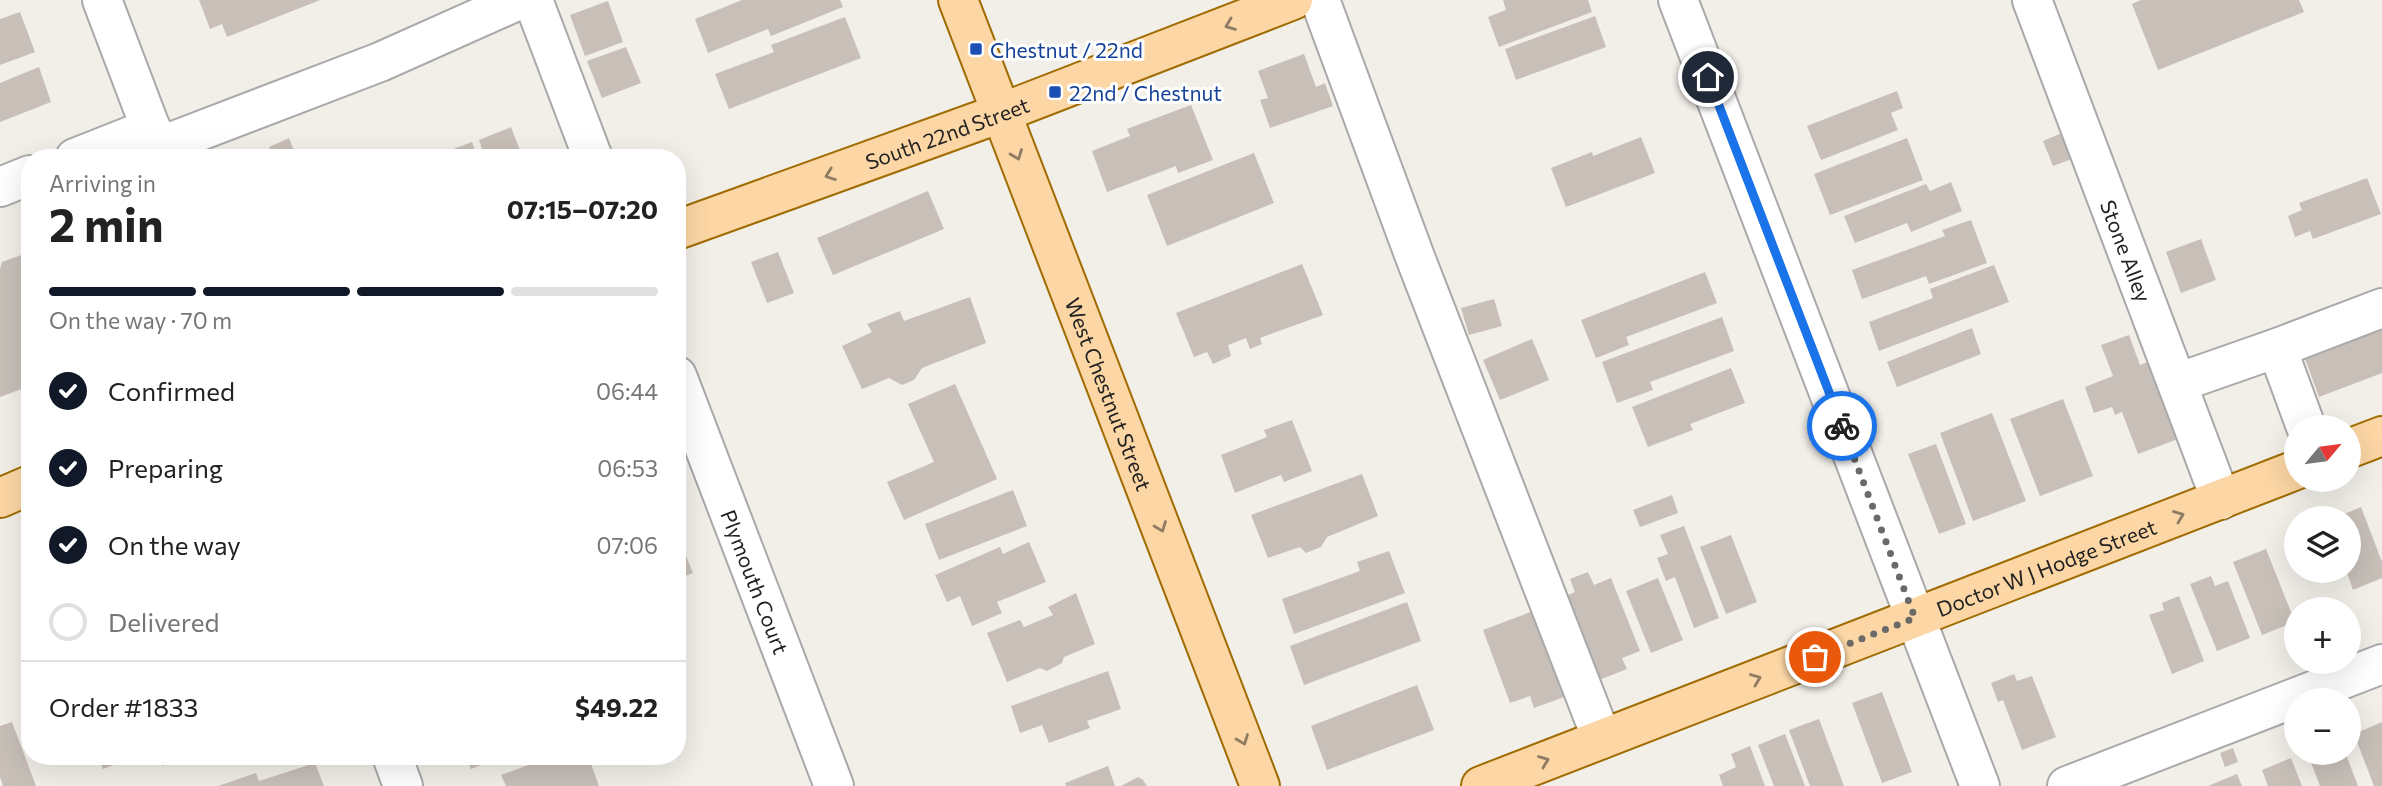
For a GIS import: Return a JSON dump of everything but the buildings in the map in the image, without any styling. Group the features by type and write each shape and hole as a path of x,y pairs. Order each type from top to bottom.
{"main road":[{"name":"West Chestnut Street","path":"958,0 1260,786"},
{"name":"South 22nd Street","path":"686,227 1001,113 1293,0"},
{"path":"2361,444 2382,436"},
{"name":"Doctor W J Hodge Street","path":"1481,786 2284,475"},
{"path":"0,498 21,489"}],"street":[{"path":"102,0 157,144"},
{"path":"128,149 157,144 380,62 519,0"},
{"path":"533,0 590,149"},
{"path":"1320,0 1415,257 1602,739"},
{"path":"1678,0 1980,786"},
{"name":"Stone Alley","path":"2032,0 2221,500"},
{"path":"0,187 21,179"},
{"path":"2177,383 2382,308"},
{"path":"2277,348 2302,415"},
{"name":"Plymouth Court","path":"686,400 834,786"},
{"path":"2067,786 2382,664"},
{"path":"395,765 403,786"}],"way so far":[{"path":"1815,657 1915,618 1842,426"}],"place":[{"name":"Chestnut / 22nd","path":"976,49"},
{"name":"22nd / Chestnut","path":"1055,92"}],"route":[{"path":"1708,77 1842,426"}]}
